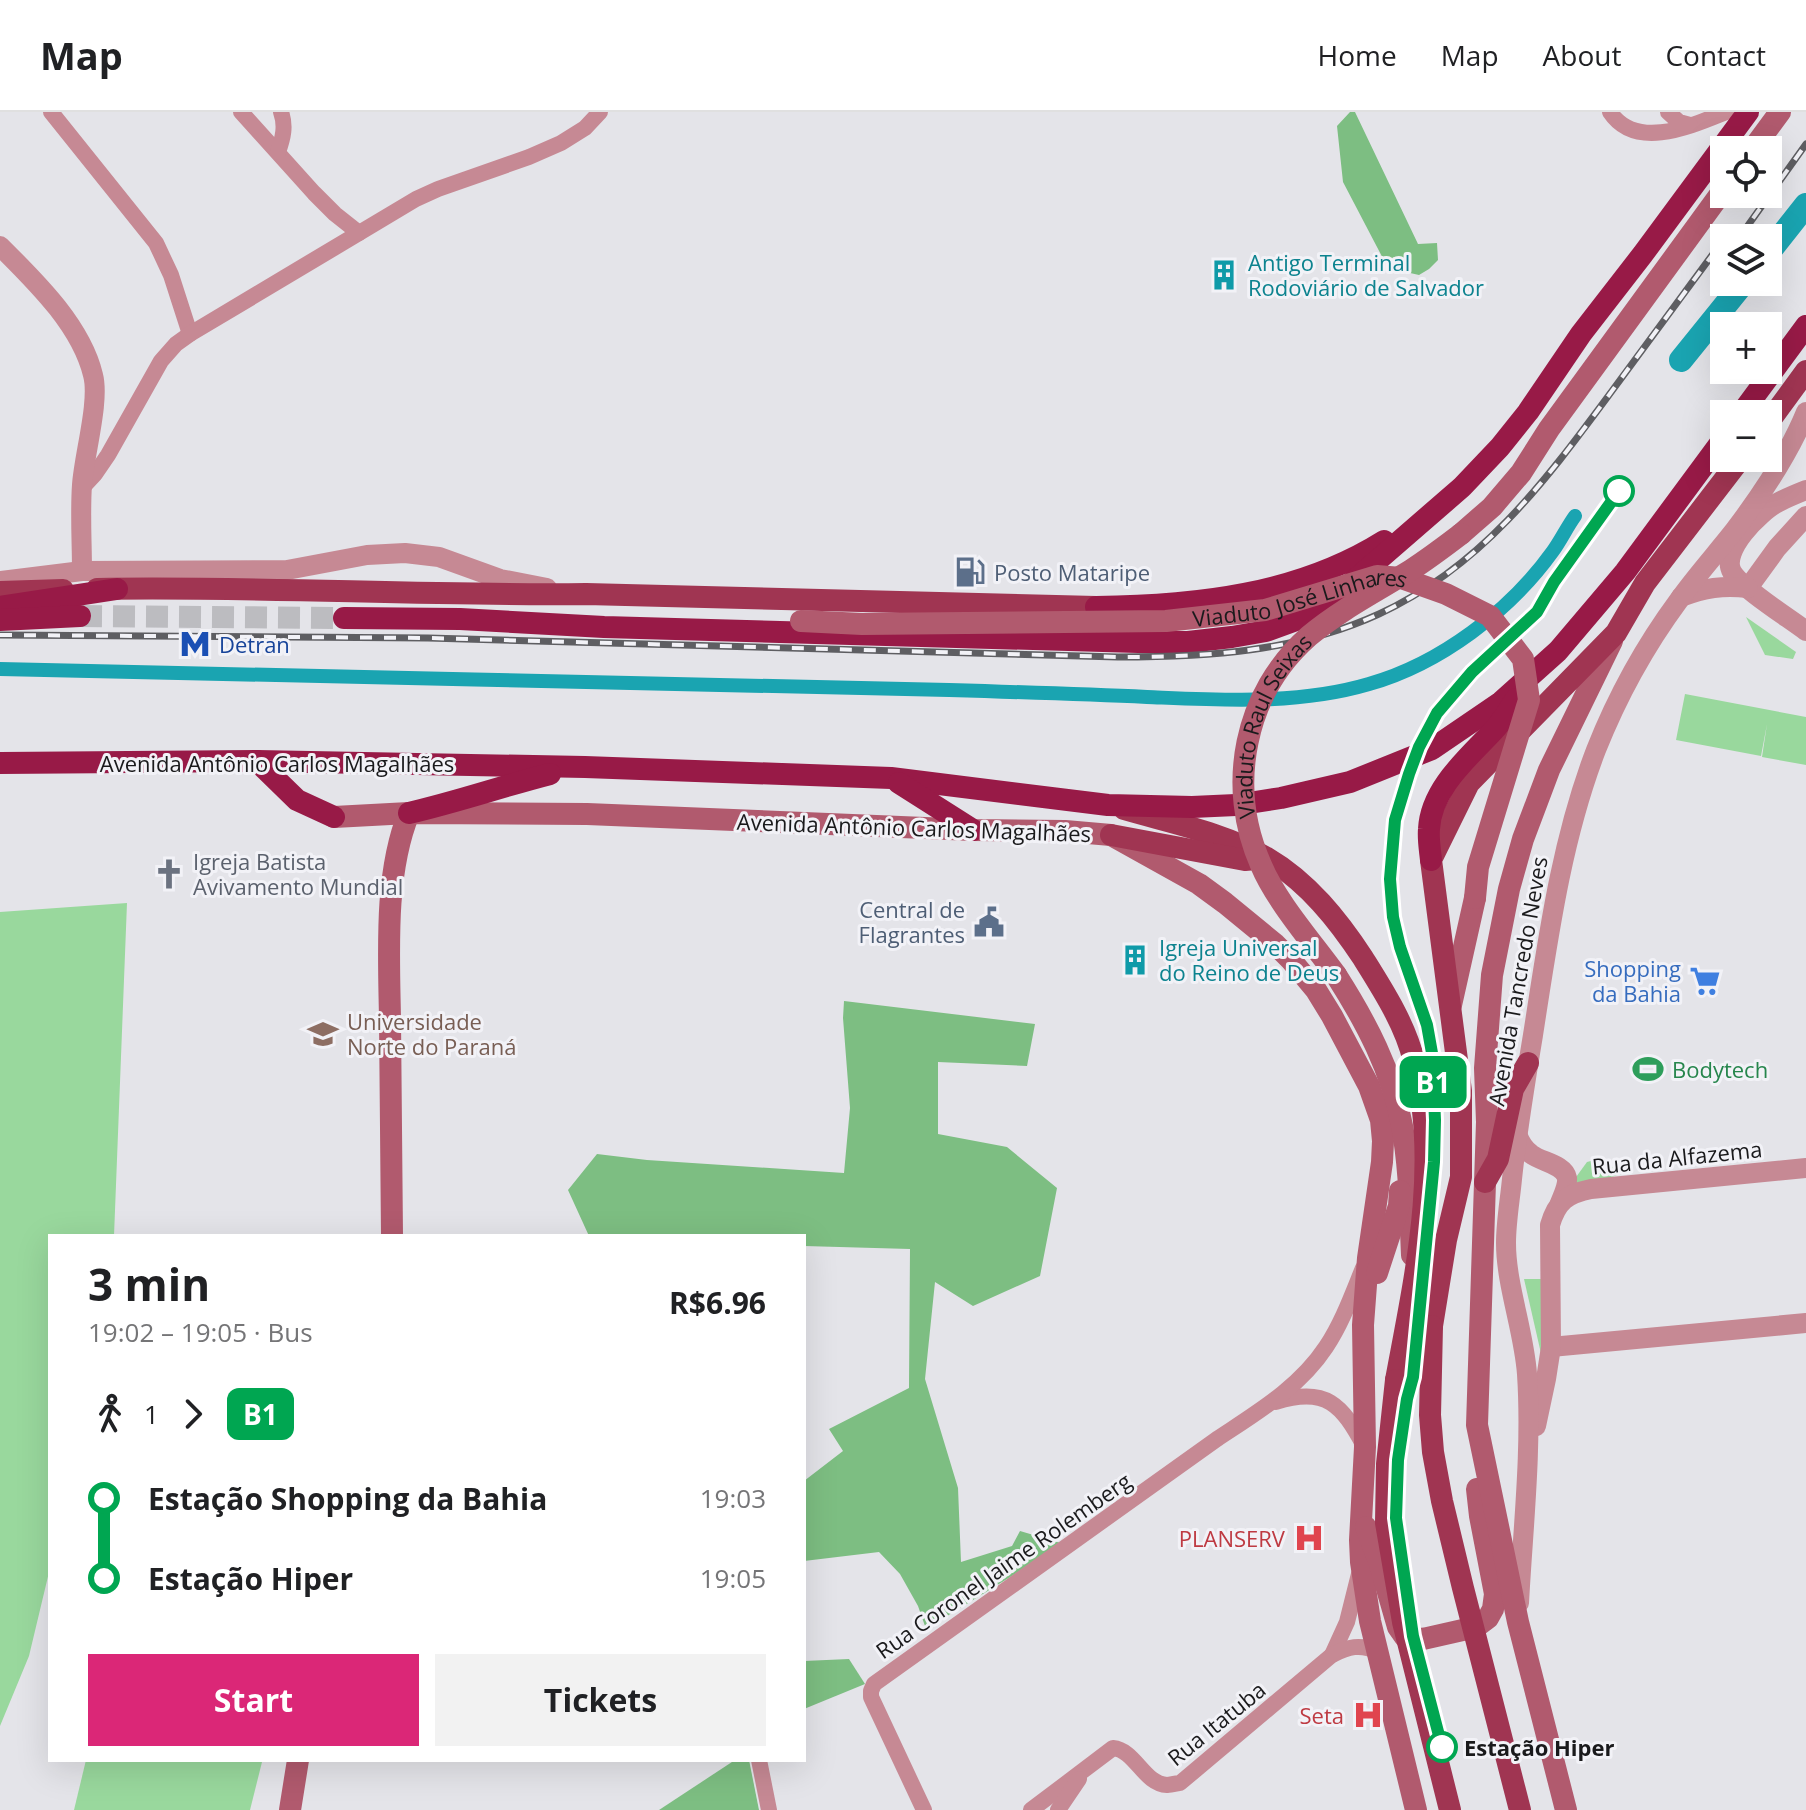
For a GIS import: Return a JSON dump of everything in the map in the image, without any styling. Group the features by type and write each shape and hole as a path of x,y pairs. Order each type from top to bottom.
{"highway":[{"path":"344,618 1188,642 1255,633 1302,618 1333,599 1481,468 1528,412 1581,334 1748,112"},
{"path":"1752,400 1806,326"},
{"path":"1108,805 1236,805 1350,782 1432,749 1501,702 1558,651 1625,572 1710,457"},
{"path":"1096,607 1183,603 1286,585 1348,561 1445,501"},
{"path":"0,607 117,589"},
{"path":"0,620 80,616"},
{"path":"1431,860 1429,827 1442,790 1460,764 1497,727 1536,671"},
{"path":"257,761 297,800 334,817"},
{"name":"Avenida Antônio Carlos Magalhães","path":"0,763 257,761 585,767 891,778 1108,805"},
{"path":"409,813 585,767"},
{"path":"891,778 973,830"}],"main road":[{"path":"1762,136 1780,112"},
{"name":"Viaduto Raul Seixas","path":"1336,975 1261,865 1248,826 1244,804 1244,756 1259,705 1279,669 1308,637 1461,534 1492,507 1521,473 1549,429 1710,208"},
{"path":"1782,404 1806,371"},
{"name":"Avenida Tancredo Neves","path":"1485,1182 1485,1068 1492,975 1509,889 1534,808 1616,633 1645,583 1730,472"},
{"name":"Viaduto José Linhares","path":"763,631 801,621 862,624 1166,621 1265,610 1377,576 1401,578 1446,594 1490,616 1523,659 1529,700 1478,867 1475,898"},
{"path":"0,592 117,589 586,594 1096,607"},
{"path":"774,599 801,621"},
{"path":"1520,1810 1469,1614 1436,1464 1430,1415 1432,1326 1446,1240 1461,1177 1461,1091 1431,860 1469,783 1616,633"},
{"name":"Avenida Antônio Carlos Magalhães","path":"1108,805 1222,838 1268,859 1293,876 1347,934 1390,1005 1414,1059 1421,1098 1425,1170 1414,1280 1396,1380 1387,1464 1386,1523 1403,1622 1450,1810"},
{"path":"392,1234 389,955 397,846 409,813"},
{"name":"Avenida Antônio Carlos Magalhães","path":"334,817 409,813 587,814 1111,835 1199,884 1255,927 1291,960 1316,990 1332,1016 1369,1086 1381,1120 1382,1162 1368,1258 1363,1325 1365,1447 1360,1515 1361,1562 1367,1603 1416,1810"},
{"path":"383,815 390,824 397,846"},
{"path":"1111,835 1245,860 1268,859"},
{"path":"1475,898 1490,997"},
{"path":"1451,1007 1475,898"},
{"name":"Avenida Antônio Carlos Magalhães","path":"1336,975 1364,1020 1386,1068 1402,1127 1414,1280"},
{"path":"1360,1515 1372,1540 1398,1627 1405,1637 1438,1637 1476,1627 1488,1618 1495,1594 1476,1477 1485,1182 1498,1159 1513,1089 1528,1063"},
{"path":"1363,1325 1399,1206 1406,1158"},
{"path":"1477,1425 1518,1622 1566,1810"},
{"path":"290,1810 298,1762"}],"street":[{"path":"51,112 156,243 171,275 190,334"},
{"path":"241,112 335,214 359,233"},
{"path":"278,152 284,135 281,112"},
{"path":"82,488 108,455 161,361 176,344 416,199 571,138 600,112"},
{"path":"1610,112 1630,131 1642,133 1672,130 1726,112"},
{"path":"1668,112 1679,122 1690,125"},
{"path":"0,246 39,285 67,322 89,360 95,379 82,488 82,571"},
{"name":"Avenida Tancredo Neves","path":"1518,1622 1526,1473 1527,1373 1506,1242 1517,1134 1565,852 1597,748 1638,660 1681,597 1736,529 1773,476 1806,412"},
{"path":"1806,490 1775,504 1762,514 1735,545 1729,562 1731,571 1748,588 1806,631"},
{"path":"1748,588 1777,548 1806,516"},
{"path":"0,581 82,571 287,570 367,555 405,553 439,557 500,579 586,594"},
{"path":"1681,597 1719,586 1748,588"},
{"path":"1517,1134 1521,1144 1533,1156 1559,1168 1567,1180 1550,1225 1551,1347 1526,1473"},
{"name":"Rua da Alfazema","path":"1560,1203 1571,1195 1591,1189 1806,1168"},
{"name":"Rua Coronel Jaime Rolemberg","path":"924,1810 871,1697 874,1684 1217,1439 1271,1404 1312,1365 1326,1347 1368,1258"},
{"path":"1551,1347 1806,1323"},
{"name":"Rua Coronel Jaime Rolemberg","path":"1271,1404 1302,1396 1327,1400 1351,1421 1365,1447"},
{"name":"Rua Itatuba","path":"1332,1655 1347,1622 1361,1562"},
{"name":"Rua Itatuba","path":"1031,1810 1113,1748 1121,1749 1156,1783 1180,1783 1332,1655 1357,1646 1378,1652"},
{"path":"759,1762 769,1810"},
{"name":"Rua Itatuba","path":"1058,1810 1086,1767"}],"green space":[{"path":"1350,112 1355,112 1418,244 1437,243 1438,260 1419,275 1388,268 1343,182 1337,126"},
{"path":"1746,617 1796,652 1793,659 1765,655"},
{"path":"1685,694 1806,717 1806,765 1762,757 1767,724 1761,756 1676,740"},
{"path":"127,903 114,1234 48,1234 48,1576 29,1656 0,1726 0,912"},
{"path":"844,1001 1035,1024 1027,1066 938,1062 938,1134 1007,1147 1057,1188 1040,1276 973,1306 935,1282 925,1379 958,1488 961,1562 1012,1546 1020,1531 1064,1544 926,1629 918,1606 900,1574 879,1552 806,1561 806,1479 843,1451 829,1429 909,1388 910,1249 806,1246 806,1234 588,1234 568,1190 597,1154 844,1173 850,1108"},
{"path":"1602,1158 1621,1174 1573,1189 1571,1184 1587,1162"},
{"path":"1524,1279 1541,1279 1545,1371"},
{"path":"849,1659 865,1684 806,1708 806,1661"},
{"path":"86,1762 262,1762 250,1810 74,1810"},
{"path":"732,1762 749,1762 759,1810 659,1810"}],"waterway":[{"path":"1782,235 1806,205"},
{"path":"1681,360 1733,296"},
{"path":"0,669 949,690 1203,699 1287,698 1369,684 1396,675 1447,649 1495,614 1516,594 1553,551 1575,516"}],"tunnel":[{"path":"80,616 344,618"}],"railway":[{"path":"1749,224 1806,144"},
{"path":"0,635 428,638 1118,657 1185,656 1251,650 1316,637 1379,614 1416,595 1449,572 1508,520 1560,460 1710,258"}],"bus line":[{"name":"B1","path":"1442,1747 1413,1636 1396,1518 1398,1460 1413,1377 1434,1162 1435,1120 1432,1053 1427,1025 1393,917 1390,879 1395,820 1419,747 1437,713 1472,672 1537,612 1554,582 1619,491"}],"place":[{"name":"Antigo Terminal Rodoviário de Salvador","path":"1224,275"},
{"name":"Posto Mataripe","path":"970,572"},
{"name":"Detran","path":"195,644"},
{"name":"Igreja Batista Avivamento Mundial","path":"169,874"},
{"name":"Central de Flagrantes","path":"989,922"},
{"name":"Igreja Universal do Reino de Deus","path":"1135,960"},
{"name":"Shopping da Bahia","path":"1705,981"},
{"name":"Universidade Norte do Paraná","path":"323,1034"},
{"name":"Bodytech","path":"1648,1069"},
{"name":"PLANSERV","path":"1309,1538"},
{"name":"Seta","path":"1368,1715"},
{"name":"Estação Hiper","path":"1442,1747"}]}
